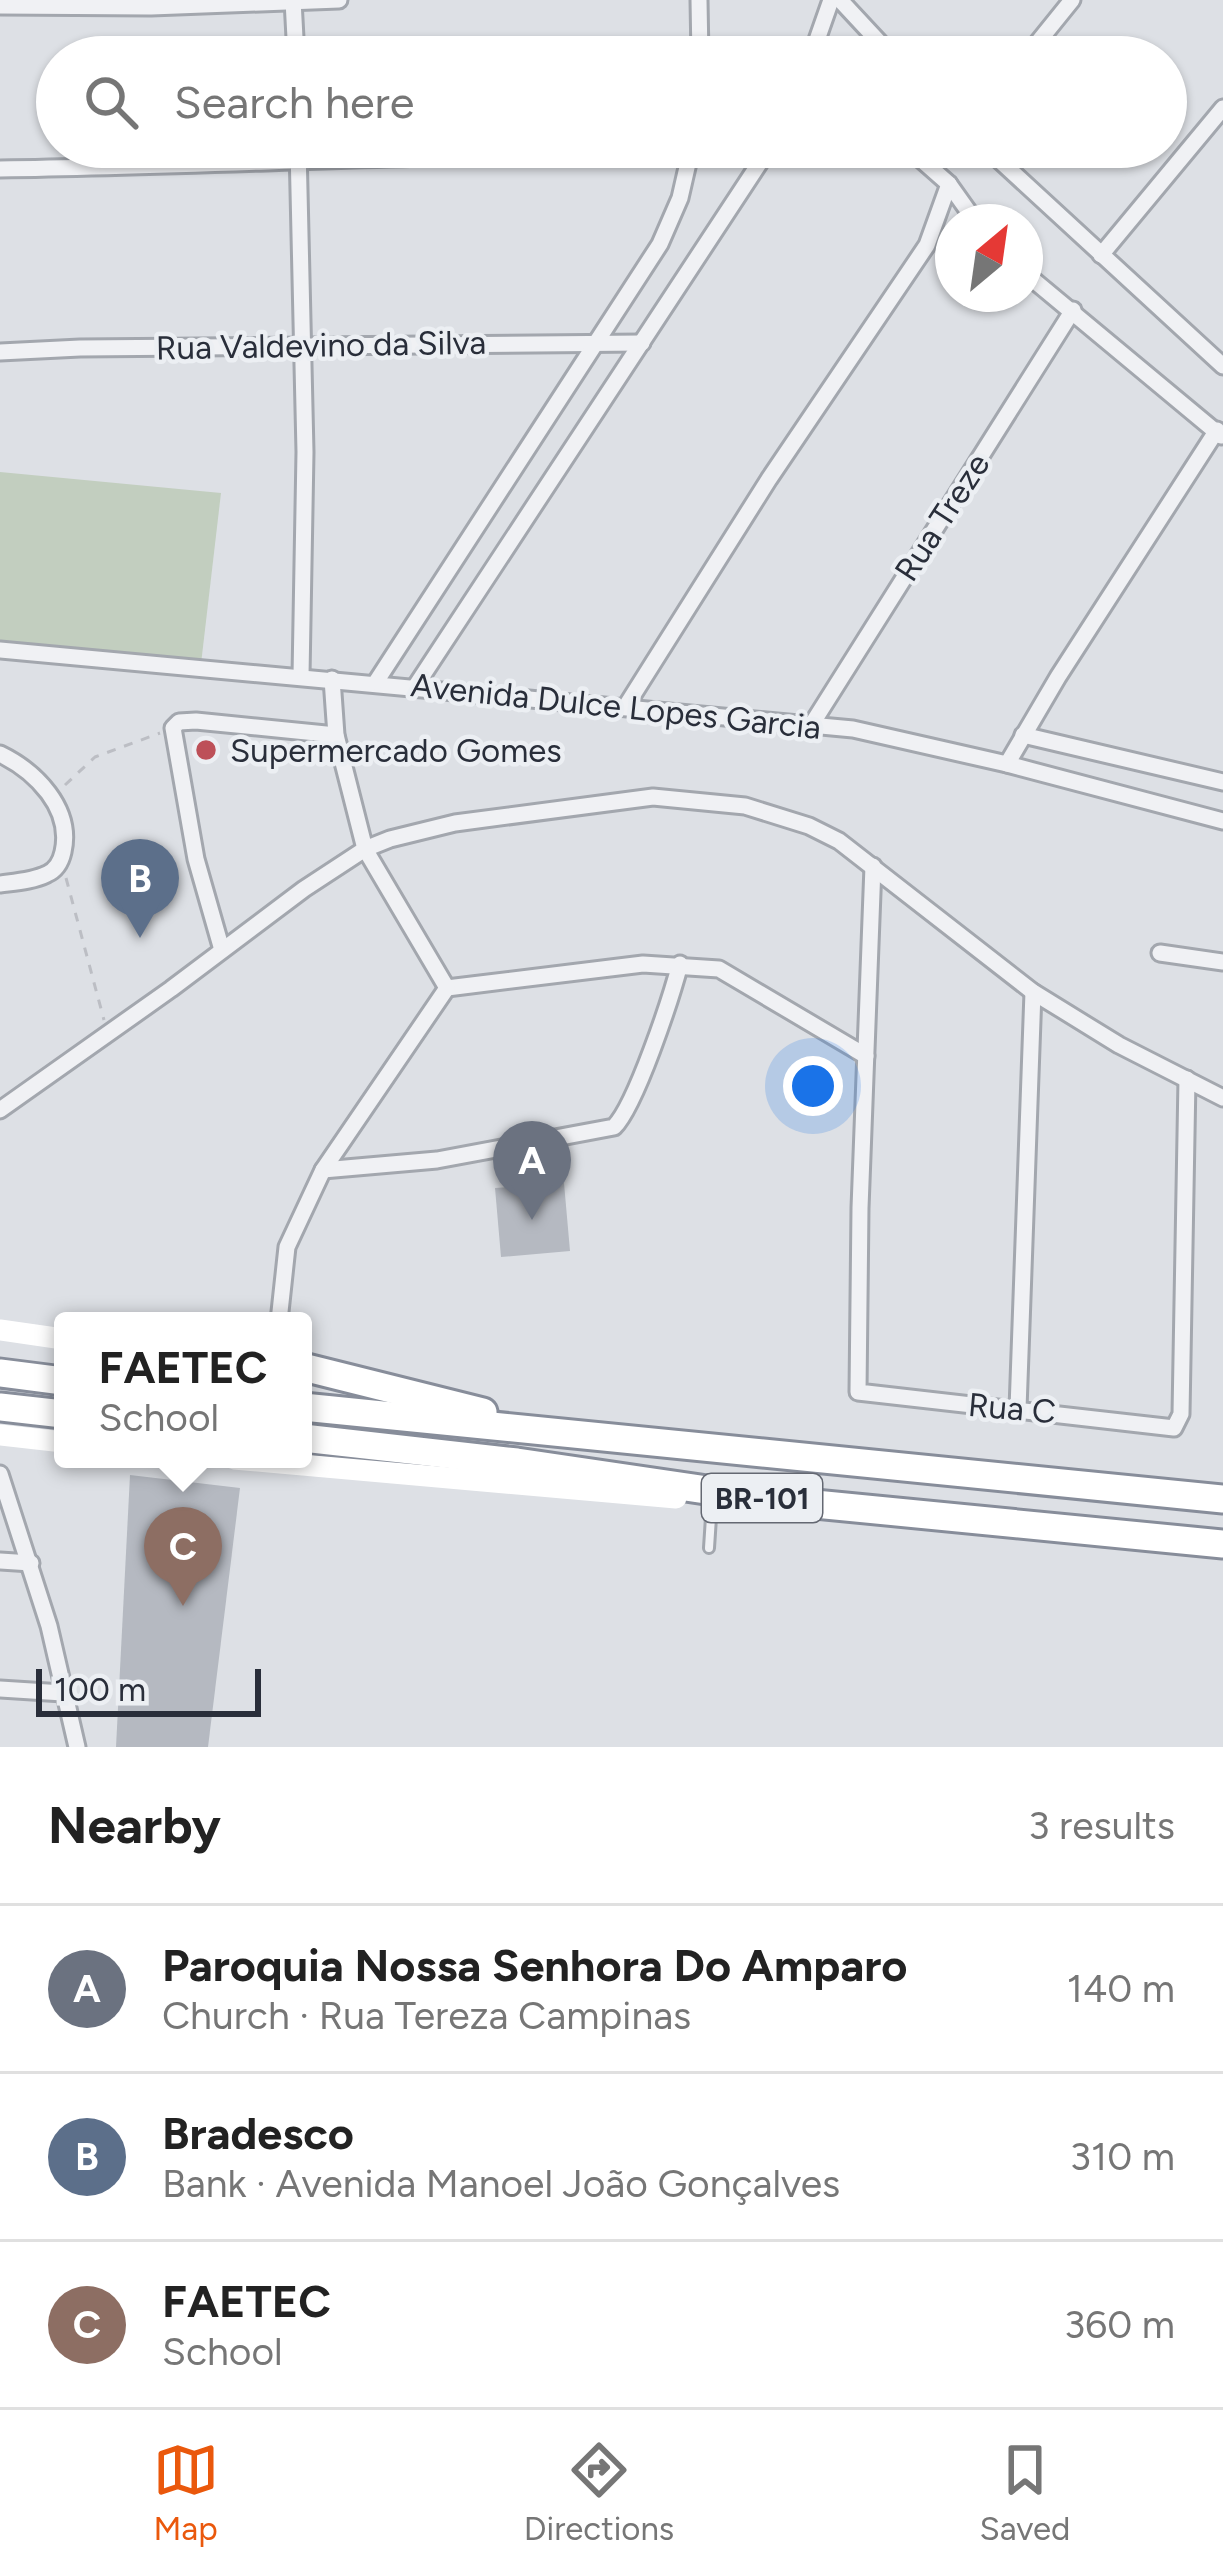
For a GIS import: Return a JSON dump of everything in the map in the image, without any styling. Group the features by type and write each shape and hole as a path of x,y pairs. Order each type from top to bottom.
{"highway":[{"path":"312,1369 556,1432"},
{"path":"0,1373 54,1380"},
{"path":"0,1407 54,1413"},
{"name":"BR-101","path":"312,1408 1223,1499"},
{"name":"BR-101","path":"312,1439 517,1462 774,1500 1223,1544"}],"street":[{"path":"0,6 338,0"},
{"path":"699,0 700,36"},
{"path":"820,36 835,0 872,36"},
{"path":"1043,36 1072,0"},
{"path":"293,1 295,36"},
{"path":"1187,151 1223,108"},
{"path":"0,169 36,167"},
{"path":"298,168 304,345 301,676"},
{"path":"376,682 673,218 686,168"},
{"path":"415,687 756,168"},
{"path":"931,168 963,204"},
{"path":"1008,168 1223,366"},
{"path":"1101,255 1173,168"},
{"path":"626,706 758,496 927,244 949,184"},
{"path":"1007,764 1220,434 1043,287"},
{"name":"Rua Treze","path":"812,724 1072,310"},
{"name":"Rua Valdevino da Silva","path":"0,352 642,343"},
{"name":"Avenida Dulce Lopes Garcia","path":"0,650 853,729 1223,821"},
{"path":"332,679 336,735 365,849 447,988"},
{"path":"222,950 196,859 172,728 178,722 196,722 336,735"},
{"path":"1023,735 1223,782"},
{"path":"0,754 29,772 52,798 64,832 61,859 50,874 0,884"},
{"path":"0,1110 365,849 455,823 611,801 687,798 745,806 839,841 1033,992 1119,1045 1223,1098"},
{"path":"280,1312 287,1247 323,1170 447,988 643,964 680,964 731,974 866,1056 873,866"},
{"path":"1160,953 1223,962"},
{"path":"323,1170 437,1160 614,1127 638,1080 680,964"},
{"path":"1018,1409 1033,992"},
{"name":"Rua C","path":"866,1056 858,1392 1091,1416 1165,1430 1174,1428 1181,1414 1186,1079"},
{"path":"0,1330 54,1338"},
{"path":"0,1435 54,1441"},
{"path":"312,1466 712,1502 774,1500"},
{"path":"0,1474 31,1563 77,1747"},
{"path":"0,1561 31,1563"},
{"path":"0,1689 63,1694"}],"lane":[{"path":"709,1548 712,1502"}],"path":[{"path":"52,798 95,757 172,728"},
{"path":"61,859 107,1033"}],"green space":[{"path":"0,472 221,493 201,664 0,644"}],"building":[{"path":"564,1183 570,1251 501,1257 495,1188"},
{"path":"130,1475 240,1488 208,1747 116,1747"}],"place":[{"name":"Supermercado Gomes","path":"206,750"},
{"name":"Bradesco","path":"140,938"},
{"name":"Paroquia Nossa Senhora Do Amparo","path":"532,1220"},
{"name":"FAETEC","path":"183,1606"}]}
